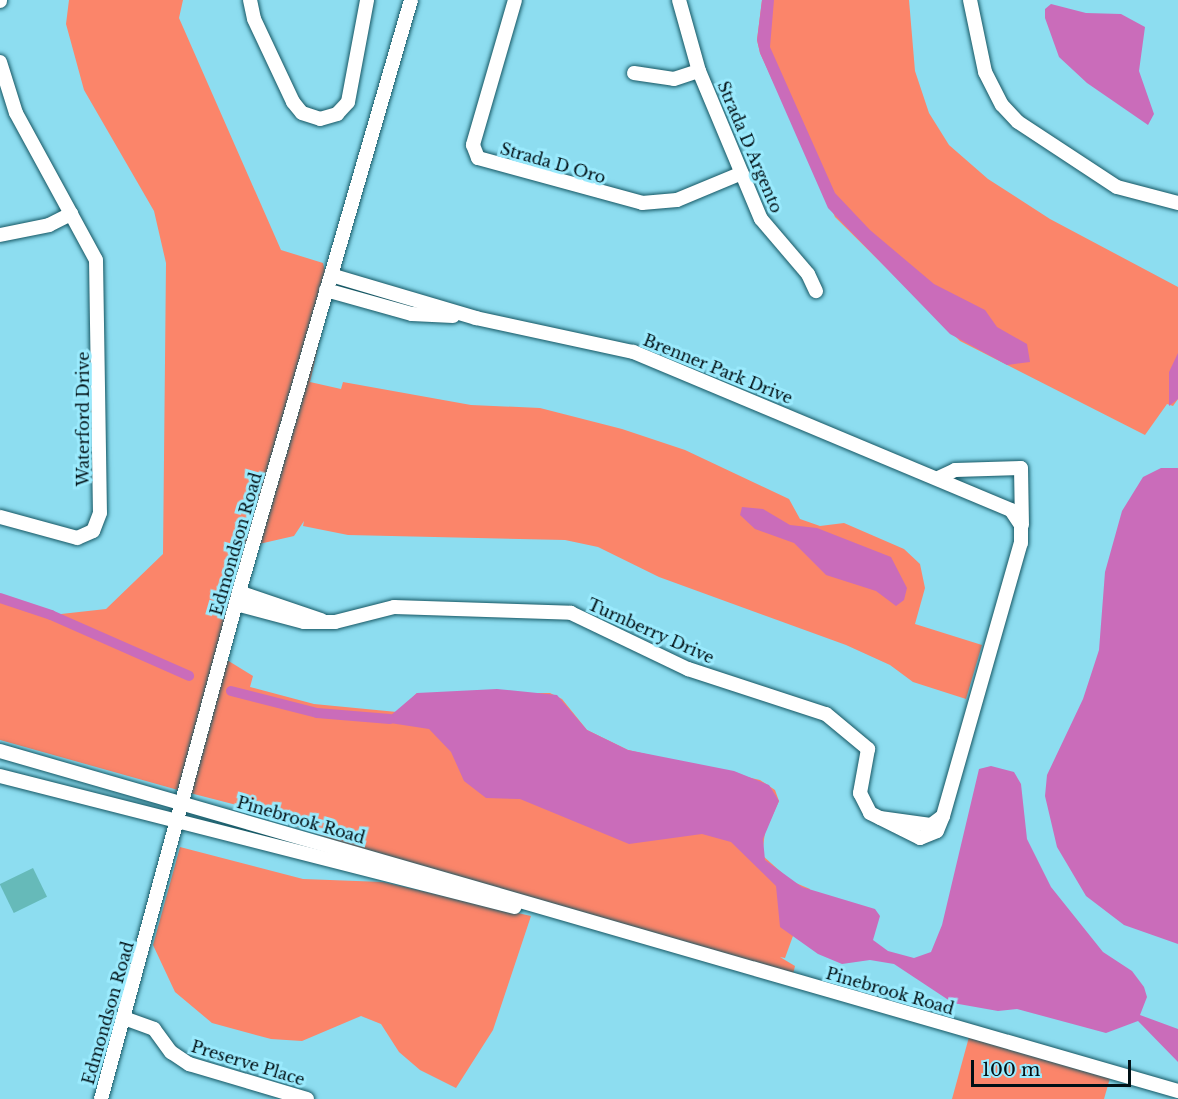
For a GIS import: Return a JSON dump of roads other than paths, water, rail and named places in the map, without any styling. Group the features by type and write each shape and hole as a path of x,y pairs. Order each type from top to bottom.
{"street":[{"path":"250,0 254,19 293,102 302,113 320,119 337,114 348,102 367,0"},
{"name":"Edmondson Road","path":"101,1099 237,598 411,0"},
{"name":"Strada D Oro","path":"515,0 472,154 484,160 642,203 677,200 742,173"},
{"name":"Strada D Argento","path":"679,0 699,71 766,227 808,274 816,291"},
{"path":"970,0 985,72 1002,105 1018,122 1117,188 1178,203"},
{"name":"Waterford Drive","path":"0,67 16,113 99,270 100,517 93,531 77,538 0,517"},
{"name":"Strada D Argento","path":"634,73 674,79 699,71"},
{"path":"0,235 50,225 71,214"},
{"name":"Brenner Park Drive","path":"330,275 476,318 633,352 1006,506 1022,530"},
{"name":"Brenner Park Drive","path":"326,290 412,314 476,318"},
{"path":"938,478 955,470 1021,468 1022,530"},
{"name":"Turnberry Drive","path":"237,598 326,622 394,607 551,610 581,616 688,669 810,706 835,719 868,749 861,798 878,818 924,838 937,831 943,816 1022,530"},
{"name":"Pinebrook Road","path":"0,751 1178,1091"},
{"name":"Pinebrook Road","path":"0,776 176,824 493,903 593,922"},
{"name":"Preserve Place","path":"124,1018 154,1029 171,1052 189,1064 307,1099"}],"waterway":[{"path":"0,598 51,615 189,676"},
{"path":"231,691 317,713 390,719"}]}
